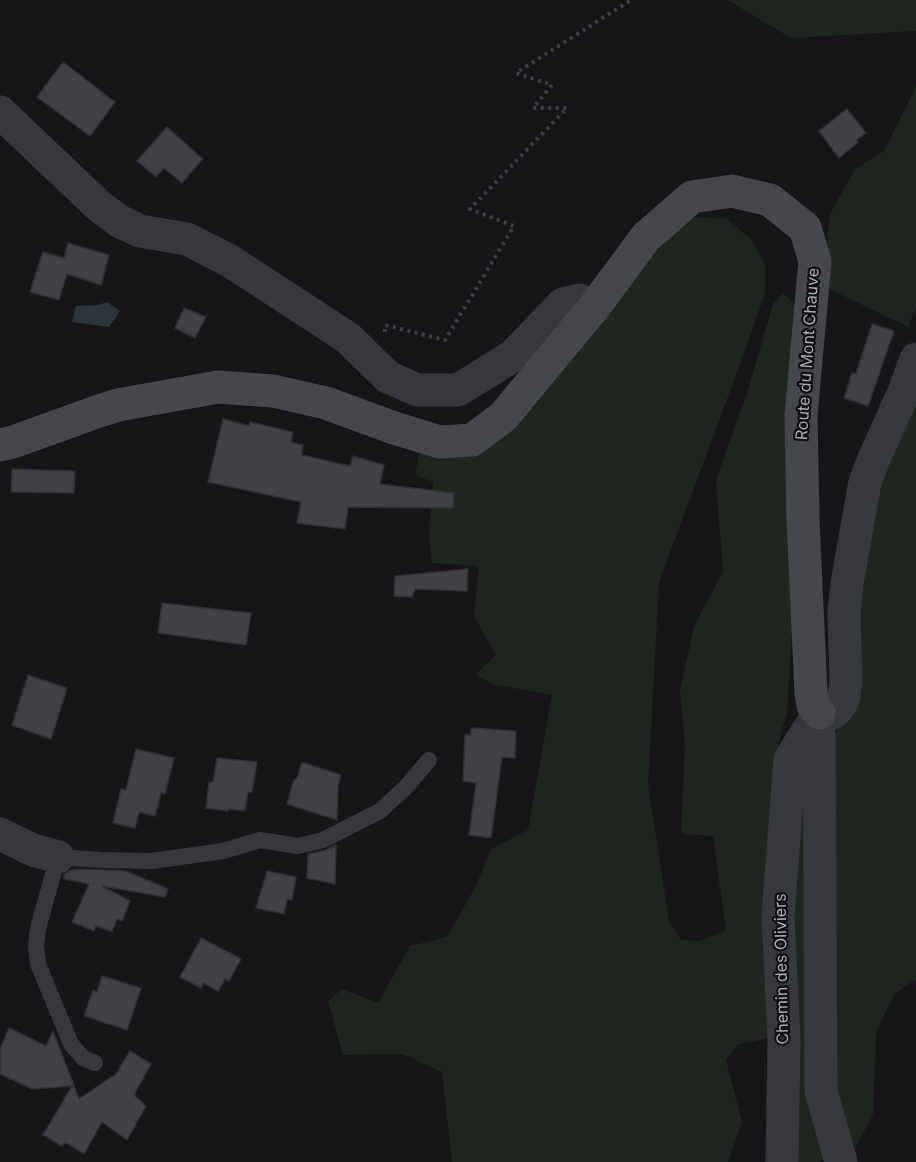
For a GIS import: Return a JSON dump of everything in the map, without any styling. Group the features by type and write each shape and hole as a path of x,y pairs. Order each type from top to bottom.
{"street":[{"path":"0,112 99,206 119,221 140,231 187,239 230,261 348,338 388,377 417,390 458,390 513,356 563,304 579,300 595,306"},
{"name":"Route du Mont Chauve","path":"0,445 108,408 218,387 273,391 326,403 440,442 472,440 503,417 595,306 646,237 692,197 732,191 770,200 805,228 815,261 801,415 811,693 813,705 819,713"},
{"path":"841,1162 821,1091 819,713 825,716 833,712 843,701 846,682 844,613 866,482 916,359"},
{"name":"Chemin des Oliviers","path":"782,1162 784,1039 778,916 790,759 819,713"},
{"path":"0,834 33,850 58,857"}],"lane":[{"path":"95,1063 83,1058 71,1044 38,964 36,946 38,928 58,857 152,861 223,850 260,840 298,846 323,840 380,811 406,787 429,760"}],"path":[{"path":"388,377 385,325 445,340 514,226 470,209 567,108 532,108 552,85 516,73 631,0"}],"shaded area":[{"path":"727,0 916,0 916,31 791,38"},
{"path":"916,83 916,307 908,327 823,286 830,214 855,169 884,151"},
{"path":"697,217 727,219 752,240 765,265 765,294 659,582 648,785 669,921 681,940 700,941 726,930 713,836 681,834 685,744 680,690 694,626 723,572 716,480 748,390 773,304 783,293 796,306 793,614 787,712 773,764 772,1038 738,1044 726,1060 742,1122 728,1162 452,1162 442,1072 403,1054 343,1055 328,1001 342,989 378,1003 410,946 447,937 476,886 491,849 528,830 552,695 492,684 476,674 496,655 474,616 479,566 432,563 429,535 433,482 415,475 419,454 436,452 468,454 673,224"},
{"path":"107,302 120,311 109,327 72,322 76,306 98,305"},
{"path":"916,386 916,979 894,994 876,1033 873,1115 851,1155 827,1153 820,1162 792,1162 794,780 834,739 847,705 870,494"}],"building":[{"path":"63,62 115,102 90,136 37,97"},
{"path":"847,109 866,133 839,158 819,131"},
{"path":"167,127 203,159 182,183 164,168 156,177 137,161"},
{"path":"68,243 109,255 101,285 67,274 59,300 30,292 43,252 64,258"},
{"path":"184,308 206,317 195,338 175,328"},
{"path":"872,324 894,331 868,406 844,398 852,373 856,374"},
{"path":"223,419 249,426 250,422 293,432 291,442 303,445 302,455 350,466 353,456 384,465 380,484 454,493 453,508 348,507 345,529 297,523 301,502 208,482"},
{"path":"12,469 75,471 74,493 11,492"},
{"path":"468,569 467,591 415,589 412,597 394,596 395,576"},
{"path":"162,603 251,613 246,645 158,633"},
{"path":"28,675 67,688 51,739 12,725"},
{"path":"471,728 516,731 515,758 502,757 491,838 469,835 476,783 463,781 465,735 471,735"},
{"path":"136,749 174,758 165,794 161,793 155,816 139,812 135,828 113,823 121,789 126,790"},
{"path":"217,758 257,762 252,793 248,792 245,811 206,808 209,782 213,782"},
{"path":"302,762 341,775 338,785 337,820 287,804 294,779 297,779"},
{"path":"336,845 335,884 307,878 308,854"},
{"path":"72,870 126,871 168,889 165,897 102,886 130,901 122,921 117,919 112,932 96,926 94,931 72,922 89,884 64,879 64,874"},
{"path":"267,871 296,877 292,900 287,899 284,914 256,908"},
{"path":"201,938 241,959 229,981 225,979 218,991 204,983 201,988 180,977"},
{"path":"102,976 141,988 127,1030 84,1016 93,990 97,992"},
{"path":"9,1028 46,1046 53,1031 79,1099 116,1074 130,1051 151,1064 134,1095 146,1106 127,1140 102,1122 84,1154 65,1142 62,1146 43,1135 72,1086 32,1089 0,1074 0,1049"}]}
